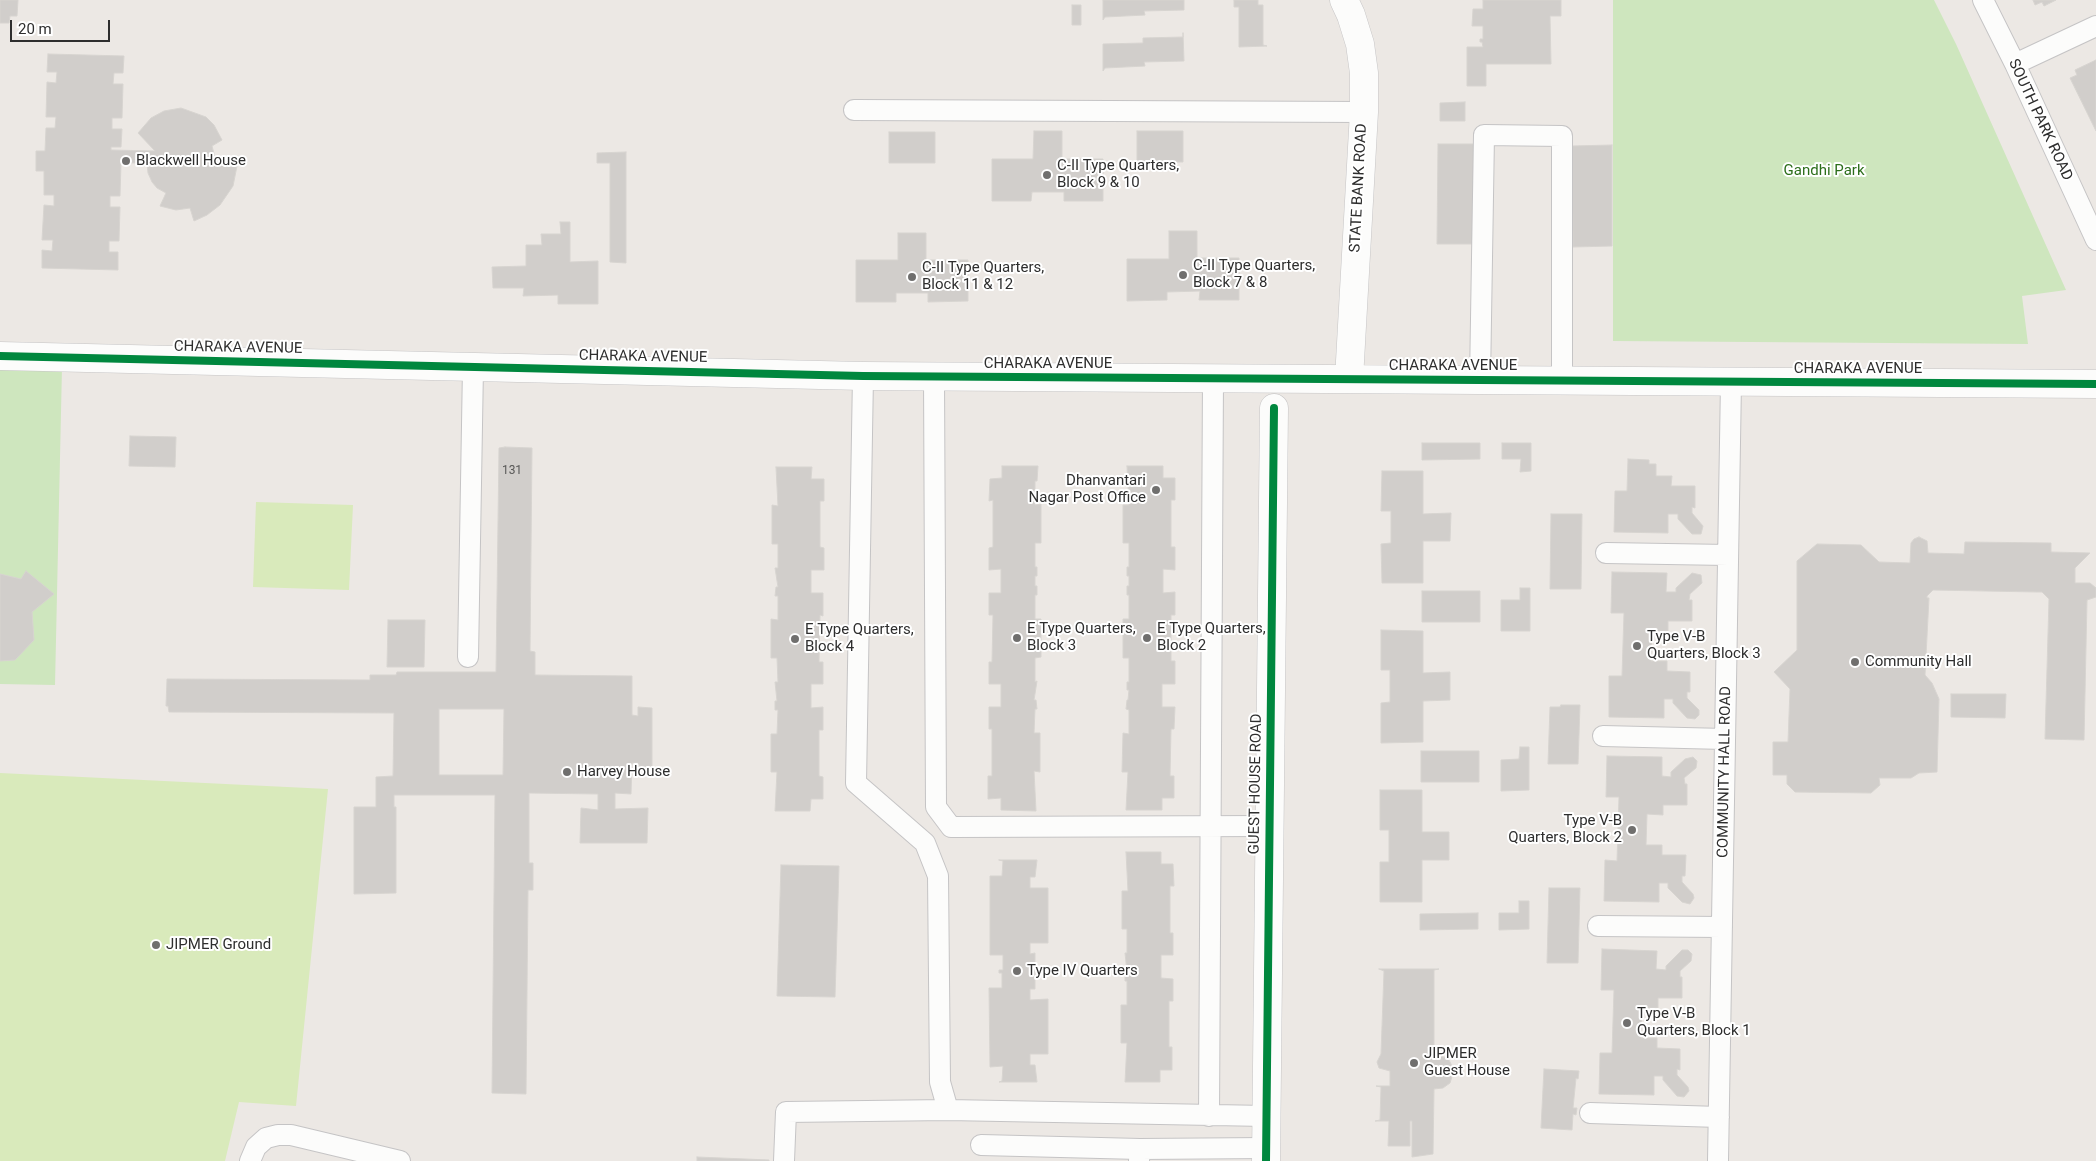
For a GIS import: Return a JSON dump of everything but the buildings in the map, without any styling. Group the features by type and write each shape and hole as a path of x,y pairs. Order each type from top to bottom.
{"street":[{"name":"STATE BANK ROAD","path":"1349,379 1364,112 1364,73 1352,5"},
{"name":"CHARAKA AVENUE","path":"0,356 934,377 2096,384"},
{"path":"1255,379 1274,408"},
{"name":"GUEST HOUSE ROAD","path":"1266,1155 1274,408 1291,379"}],"lane":[{"name":"SOUTH PARK ROAD","path":"1983,0 2015,64 2096,240"},
{"path":"2015,64 2096,26"},
{"path":"854,110 1364,112"},
{"path":"1480,380 1484,135 1562,136 1562,381"},
{"path":"468,657 473,367"},
{"path":"863,376 856,782 925,843 938,876 940,1082 948,1110"},
{"path":"934,377 936,807 951,827 1270,826"},
{"path":"1209,1116 1213,379"},
{"name":"COMMUNITY HALL ROAD","path":"1718,1161 1731,382"},
{"path":"1606,553 1728,555"},
{"path":"1603,736 1725,739"},
{"path":"1598,926 1722,927"},
{"path":"784,1161 786,1112 948,1110 1266,1116"},
{"path":"1590,1113 1719,1117"},
{"path":"250,1161 256,1147 266,1138 278,1135 291,1135 400,1161"},
{"path":"981,1145 1140,1155 1266,1155"}],"green space":[{"name":"Gandhi Park","path":"1613,0 1934,0 1956,44 2066,290 2022,296 2028,344 1613,341"},
{"path":"0,366 62,367 55,685 0,684"},
{"path":"256,502 353,505 349,590 253,587"},
{"name":"JIPMER Ground","path":"0,773 328,789 296,1106 239,1102 225,1161 0,1161"}],"cycle path":[{"path":"0,356 863,376 2096,384"},
{"path":"1266,1161 1274,408"}],"place":[{"name":"Blackwell House","path":"126,161"},
{"name":"C-II Type Quarters, Block 9 & 10","path":"1047,175"},
{"name":"C-II Type Quarters, Block 7 & 8","path":"1183,275"},
{"name":"C-II Type Quarters, Block 11 & 12","path":"912,277"},
{"name":"Dhanvantari Nagar Post Office","path":"1156,490"},
{"name":"E Type Quarters, Block 3","path":"1017,638"},
{"name":"E Type Quarters, Block 2","path":"1147,638"},
{"name":"E Type Quarters, Block 4","path":"795,639"},
{"name":"Type V-B Quarters, Block 3","path":"1637,646"},
{"name":"Community Hall","path":"1855,662"},
{"name":"Harvey House","path":"567,772"},
{"name":"Type V-B Quarters, Block 2","path":"1632,830"},
{"name":"JIPMER Ground","path":"156,945"},
{"name":"Type IV Quarters","path":"1017,971"},
{"name":"Type V-B Quarters, Block 1","path":"1627,1023"},
{"name":"JIPMER Guest House","path":"1414,1063"}]}
